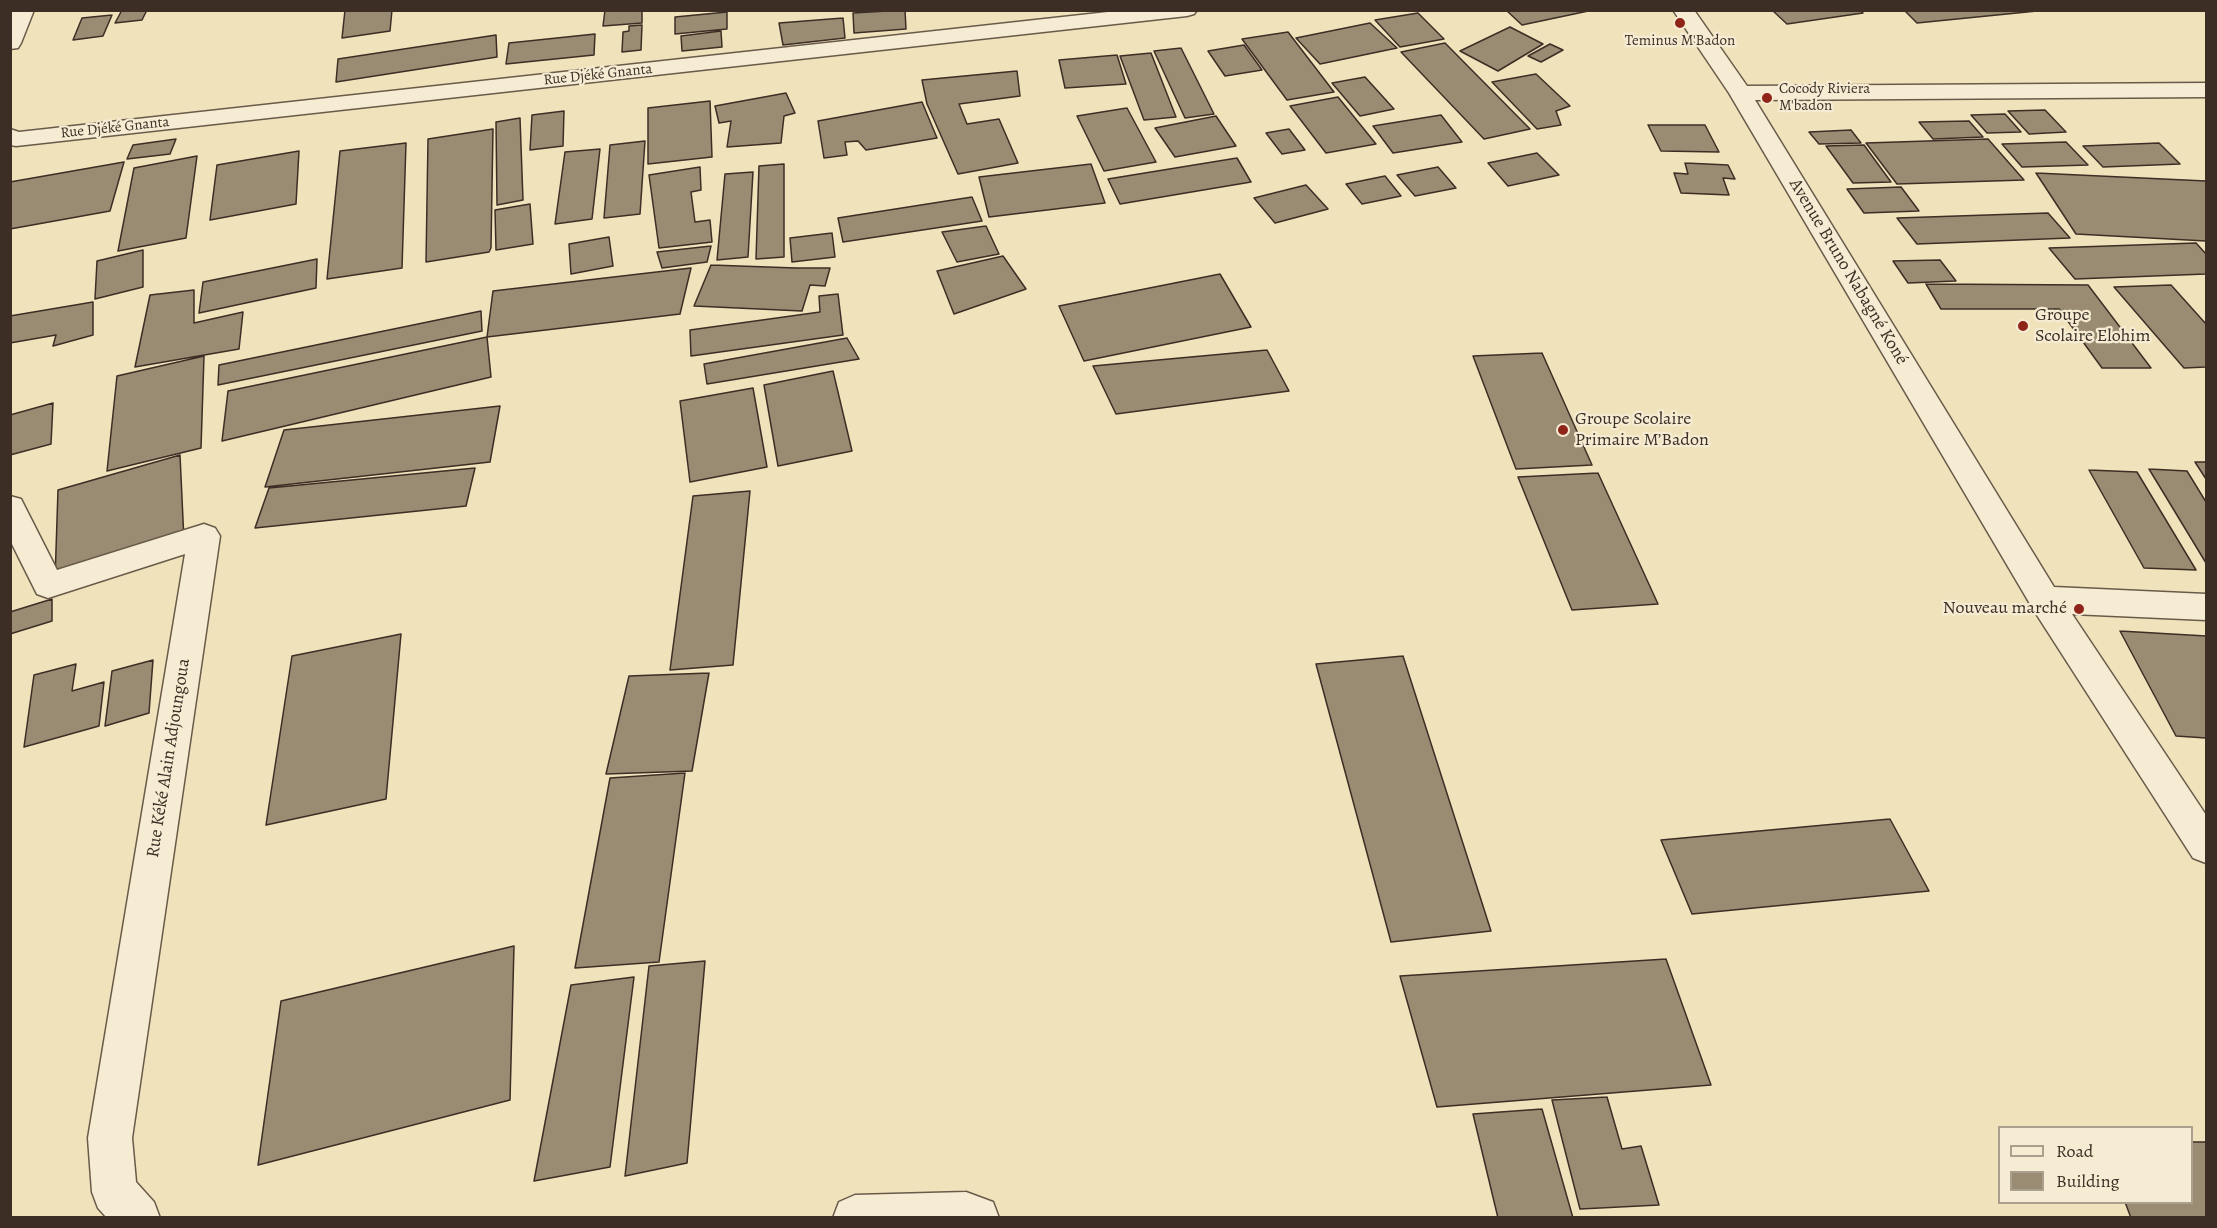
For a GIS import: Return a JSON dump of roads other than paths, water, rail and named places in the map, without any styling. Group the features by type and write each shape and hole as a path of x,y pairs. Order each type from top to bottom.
{"street":[{"path":"10,44 24,10"},
{"name":"Rue Djéké Gnanta","path":"10,136 16,139 28,138 1186,10"},
{"path":"1683,10 1740,93 2206,90"},
{"name":"Avenue Bruno Nabagné Koné","path":"1740,93 2045,600 2206,846"},
{"name":"Rue Kéké Alain Adjoungoua","path":"10,507 48,585 204,536 110,1138 114,1192 138,1218"},
{"path":"2045,600 2206,607"},
{"path":"855,1218 966,1215 977,1218"}],"place":[{"name":"Teminus M'Badon","path":"1680,23"},
{"name":"Cocody Riviera M'badon","path":"1767,98"},
{"name":"Groupe Scolaire Elohim","path":"2023,326"},
{"name":"Groupe Scolaire Primaire M’Badon","path":"1563,430"},
{"name":"Nouveau marché","path":"2079,609"}]}
